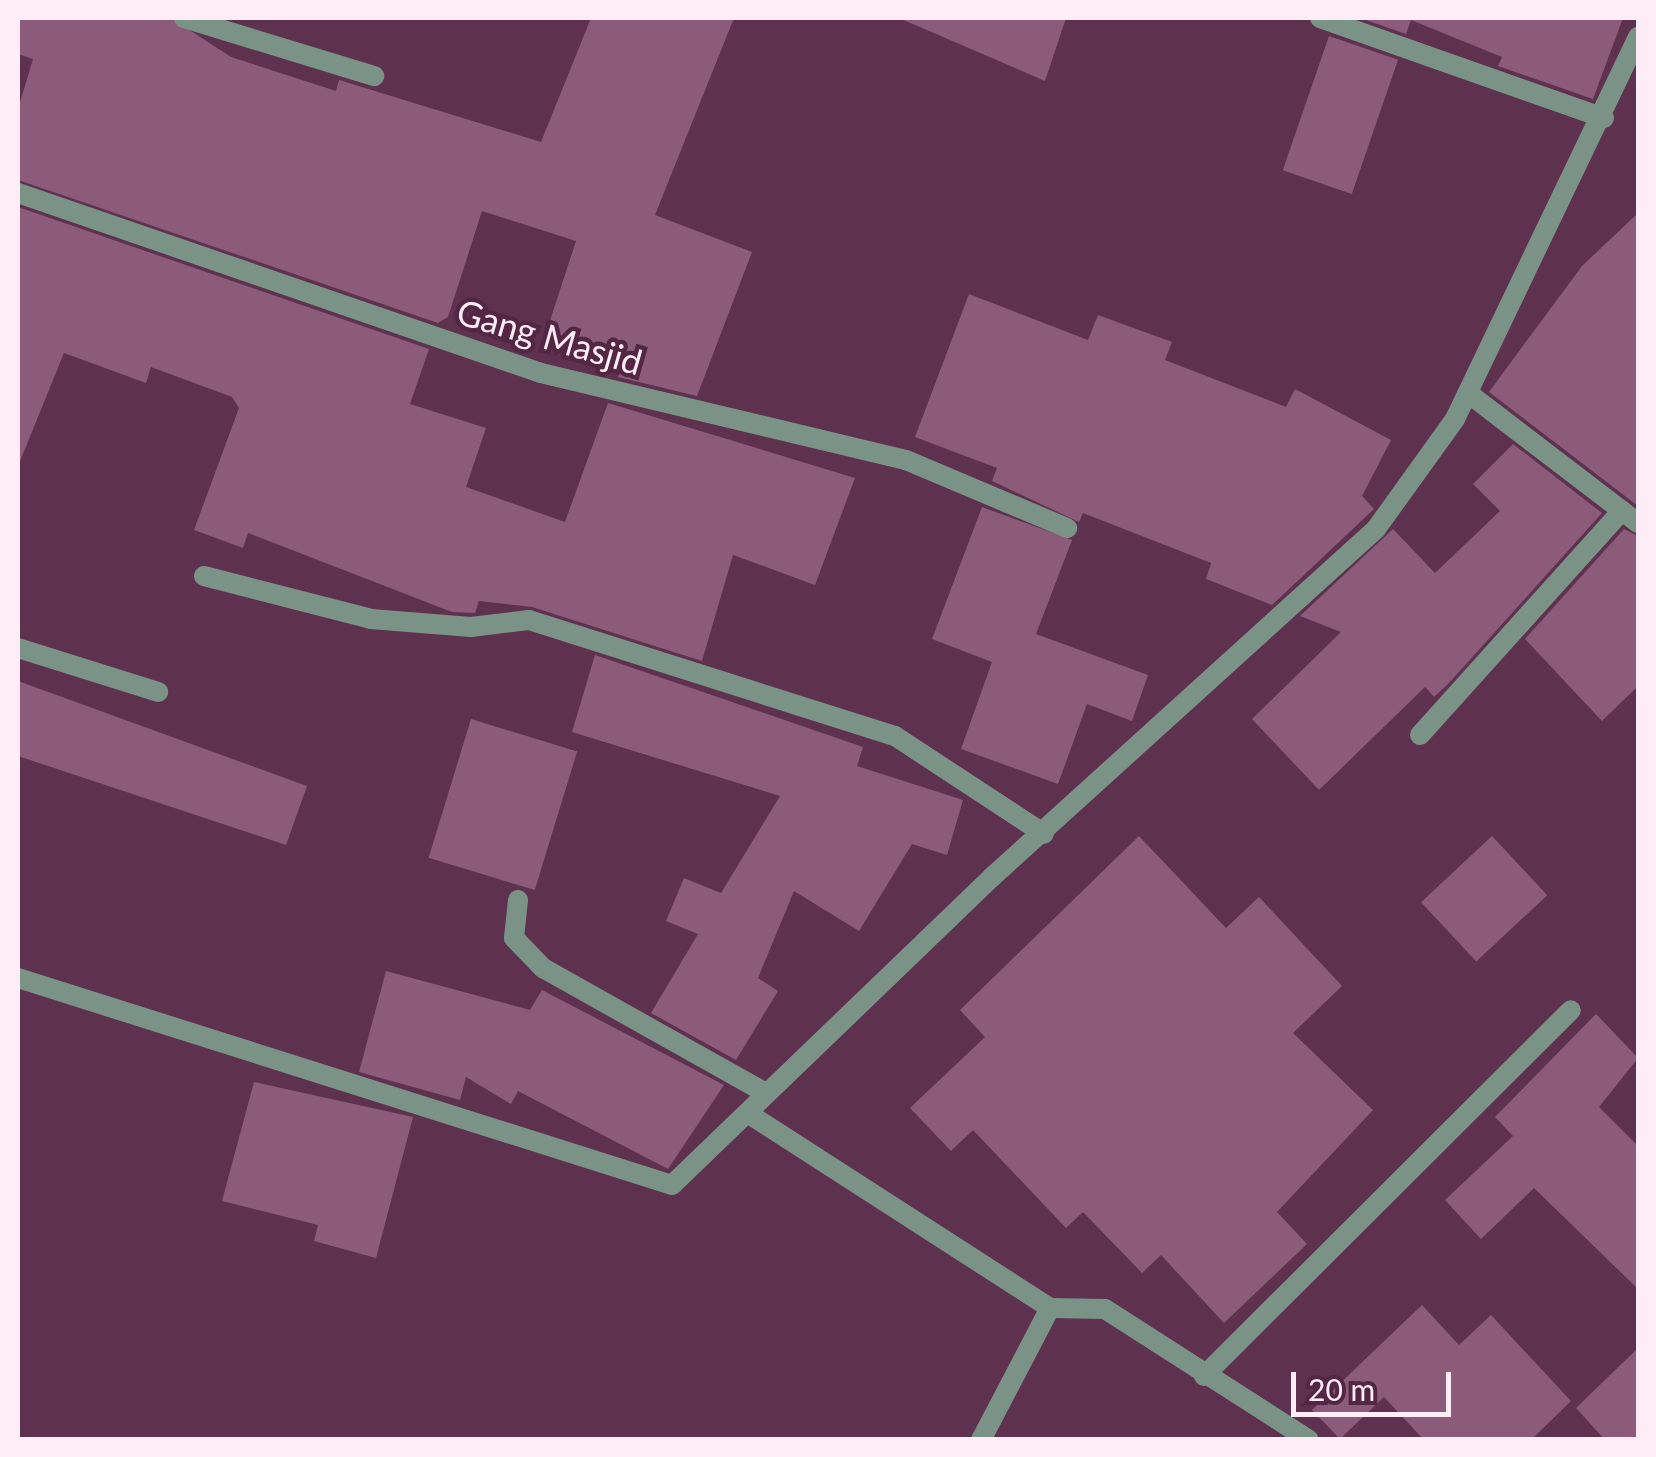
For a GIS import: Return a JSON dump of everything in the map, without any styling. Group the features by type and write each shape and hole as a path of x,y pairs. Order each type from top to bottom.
{"street":[{"path":"184,18 374,76"},
{"path":"1320,18 1604,118"},
{"path":"18,978 656,1186 688,1176 766,1093 1376,529 1468,393 1604,118 1630,85 1638,37"},
{"name":"Gang Masjid","path":"18,193 542,373 906,460 1066,528"},
{"path":"1420,736 1630,517 1468,393"},
{"path":"204,576 371,619 471,627 529,620 895,736 1044,834"},
{"path":"18,648 158,692"},
{"path":"518,900 514,938 543,968 766,1093"},
{"path":"1204,1376 1571,1010"},
{"path":"750,1114 1050,1308 1104,1309 1204,1376 1270,1432 1309,1440"},
{"path":"981,1440 1050,1308"}],"building":[{"path":"18,18 171,18 231,57 336,91 339,80 541,142 591,18 734,18 655,215 752,252 697,396 618,377 622,368 543,342 576,241 482,211 448,317 438,323 18,180 18,109 33,59 18,54"},
{"path":"899,18 1066,18 1045,81"},
{"path":"1360,18 1623,18 1593,99 1498,66 1502,57 1411,20 1406,34"},
{"path":"1329,36 1398,60 1352,194 1283,170"},
{"path":"18,207 429,349 410,404 486,428 466,487 565,522 608,403 855,478 815,585 733,555 702,661 532,607 479,601 475,613 452,612 248,533 243,548 194,530 239,408 232,397 151,367 146,383 64,353 18,466"},
{"path":"1638,213 1638,506 1489,392 1582,266"},
{"path":"969,294 1088,340 1098,315 1172,342 1165,360 1286,407 1295,389 1391,440 1362,496 1374,509 1272,605 1206,579 1211,563 1083,513 1079,522 992,481 997,468 915,437"},
{"path":"1513,444 1602,513 1449,683 1434,697 1425,687 1319,790 1252,719 1341,632 1300,616 1393,529 1435,573 1500,511 1473,484"},
{"path":"982,507 1072,540 1036,634 1148,675 1132,721 1087,704 1058,784 961,749 992,662 932,639"},
{"path":"1624,529 1638,536 1638,686 1602,721 1525,639"},
{"path":"595,655 863,747 857,766 963,800 947,855 912,844 859,931 794,891 758,978 778,991 736,1060 651,1013 698,934 666,921 684,878 721,893 780,796 572,732"},
{"path":"18,681 307,786 286,845 18,756"},
{"path":"471,719 577,751 535,890 429,858"},
{"path":"1139,836 1226,928 1259,897 1342,986 1293,1033 1373,1110 1277,1212 1307,1244 1224,1323 1161,1255 1142,1273 1083,1212 1066,1228 973,1130 951,1151 910,1108 985,1037 960,1010"},
{"path":"1492,836 1547,895 1476,961 1421,902"},
{"path":"386,971 530,1010 542,990 724,1085 668,1169 518,1091 511,1104 466,1077 460,1100 359,1072"},
{"path":"1596,1014 1638,1058 1599,1107 1638,1146 1638,1289 1534,1188 1481,1239 1445,1200 1513,1136 1495,1117"},
{"path":"254,1082 413,1117 376,1258 314,1241 318,1225 222,1201"},
{"path":"1422,1305 1459,1345 1491,1315 1571,1401 1531,1440 1424,1440 1384,1397 1340,1439 1312,1410"},
{"path":"1638,1348 1638,1440 1605,1440 1576,1408"}]}
